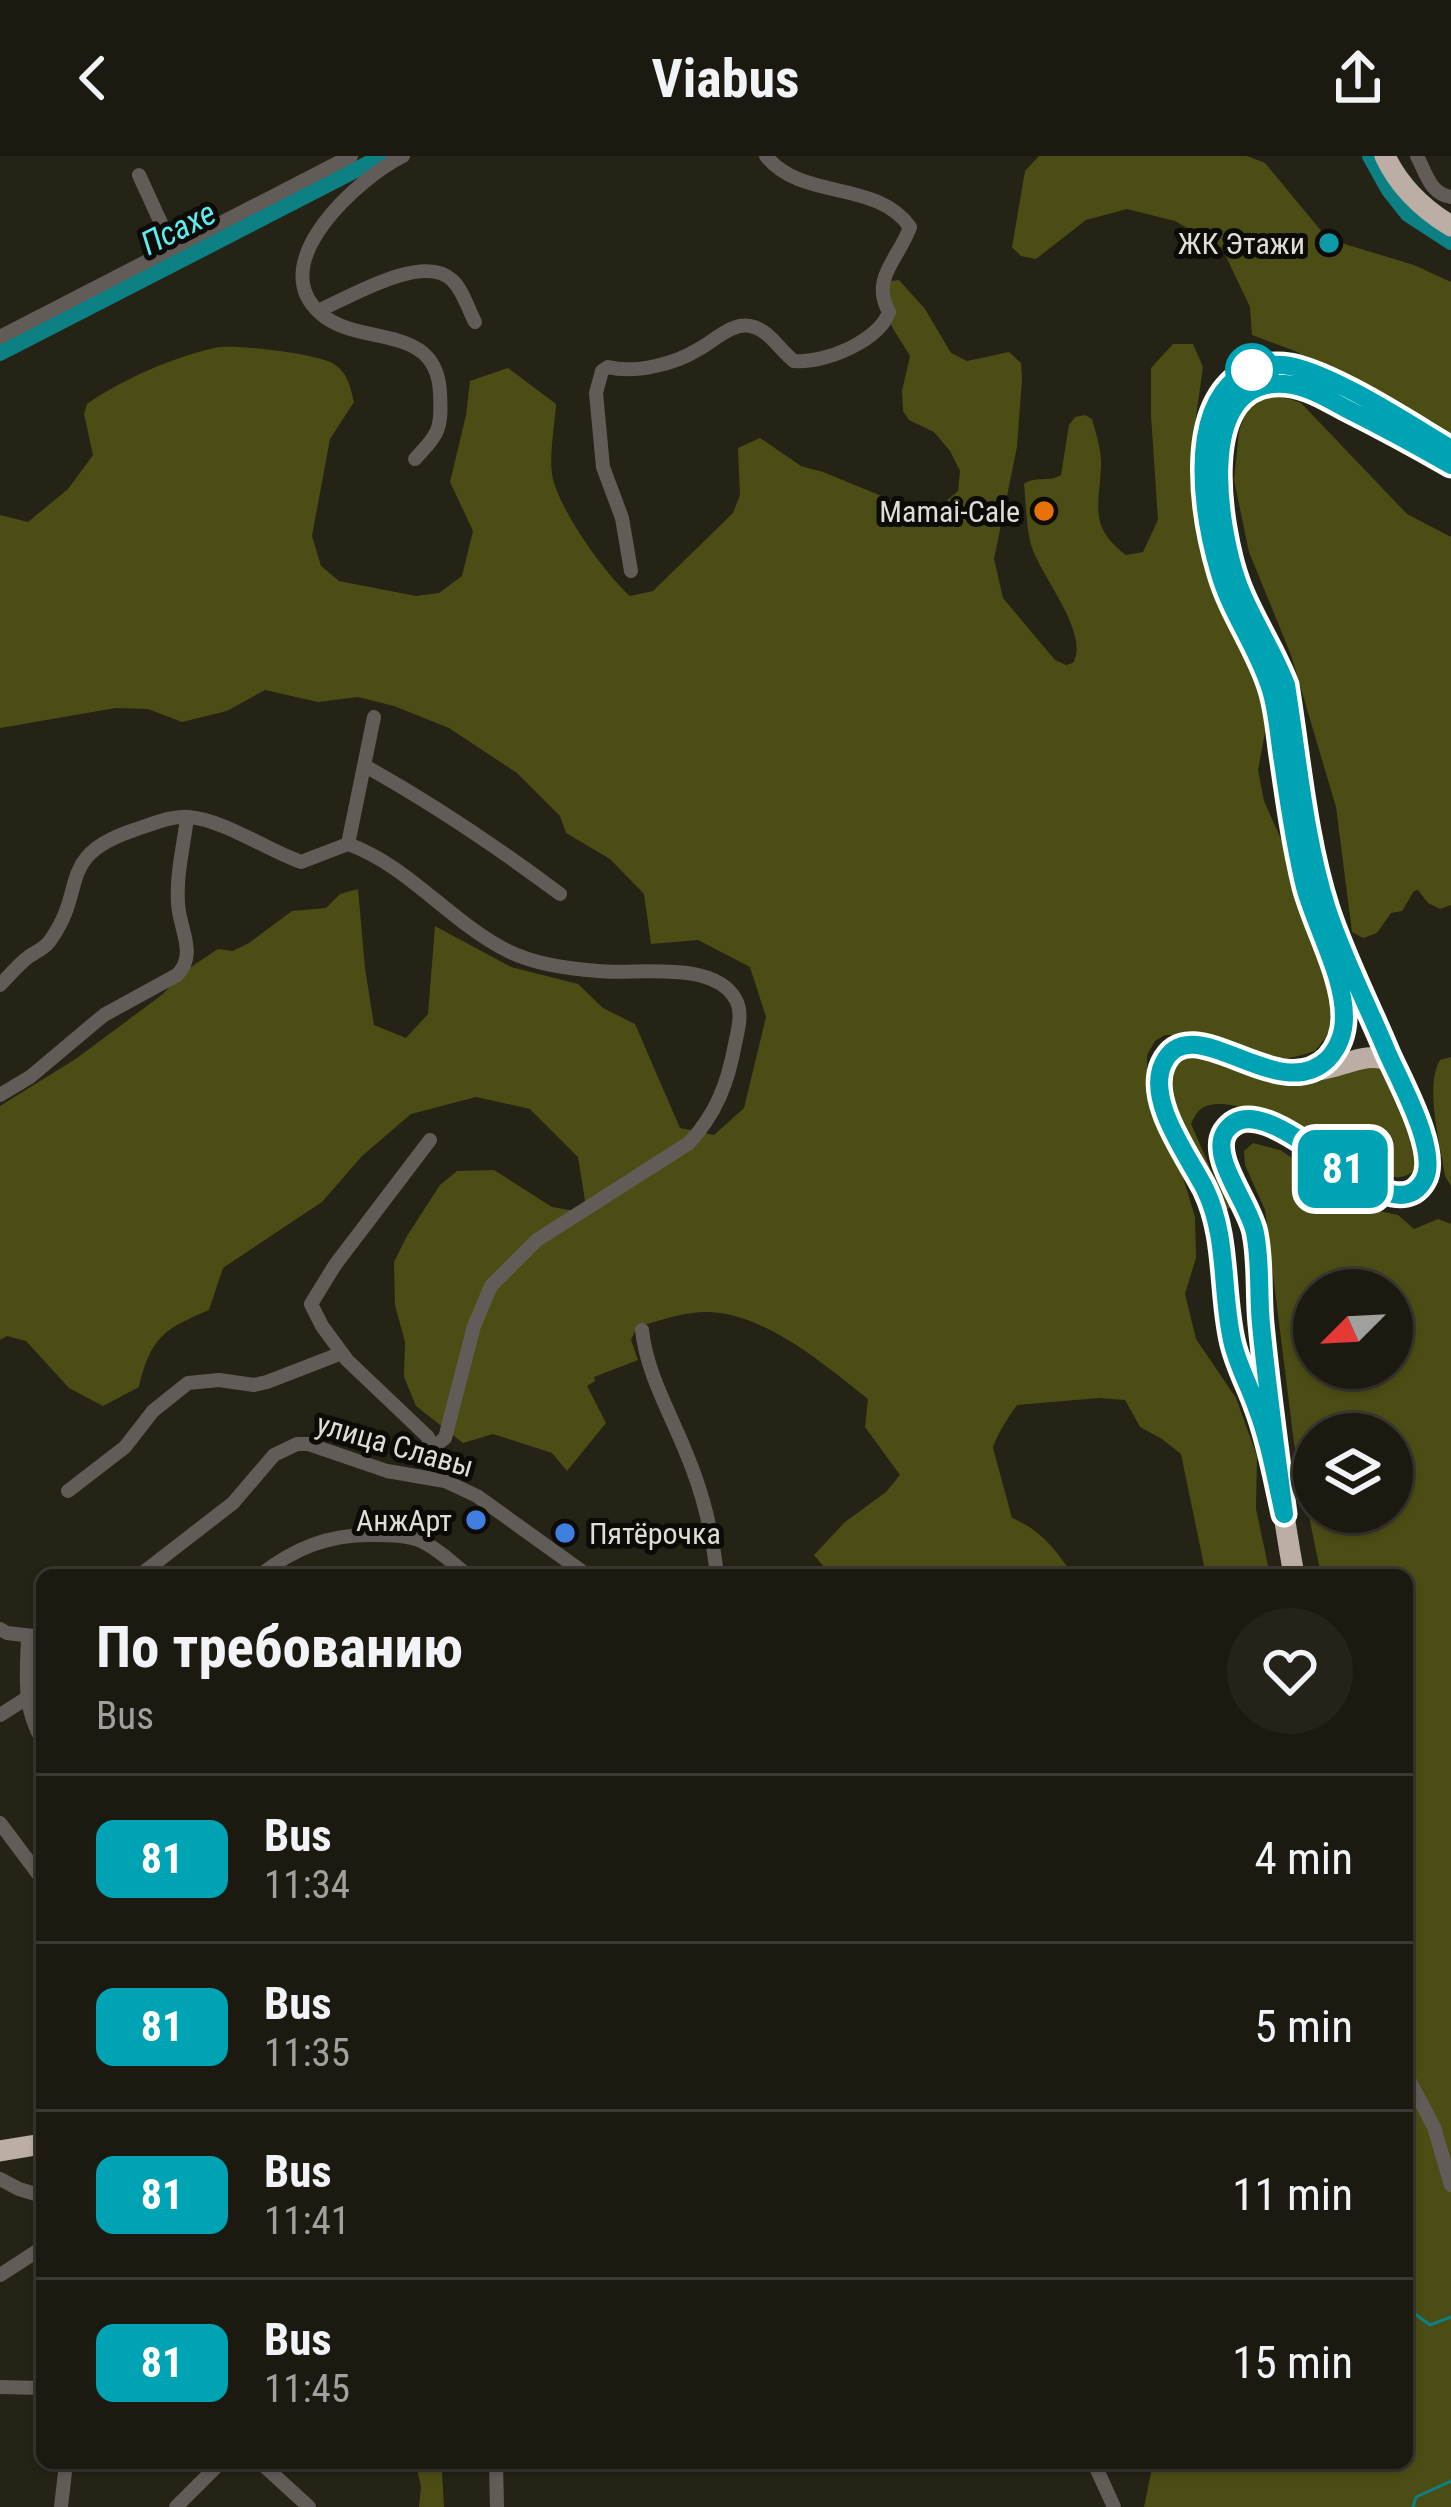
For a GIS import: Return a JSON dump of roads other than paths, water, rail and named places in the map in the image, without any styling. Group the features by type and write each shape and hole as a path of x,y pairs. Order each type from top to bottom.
{"highway":[{"path":"1384,156 1409,194 1451,226"},
{"path":"1311,1070 1329,1058 1341,1038 1340,991 1306,888 1273,698 1224,588 1215,556 1203,472 1209,426 1220,395 1232,383 1242,374 1276,364 1337,385 1451,449"},
{"path":"1293,1569 1264,1358 1256,1237 1220,1148 1225,1133 1241,1122 1264,1121 1378,1190 1408,1193 1423,1182 1428,1154 1326,906 1310,843 1286,685 1246,604 1229,550 1221,442 1239,400 1259,387 1289,384 1324,397 1451,465"},
{"path":"1284,1514 1258,1411 1236,1358 1215,1212 1167,1116 1160,1076 1172,1051 1195,1044 1282,1073 1326,1070 1380,1056 1391,1061"},
{"path":"1236,1358 1250,1366 1264,1358"},
{"path":"0,2151 36,2145"}],"street":[{"path":"308,156 320,172"},
{"path":"0,337 351,156"},
{"path":"403,156 354,188 328,216 309,249 304,272 305,289 318,311 341,326 410,346 432,359 440,379 439,430 415,459"},
{"path":"631,572 622,518 603,467 596,393 602,370 647,367 682,358 738,326 764,332 794,361 818,360 849,349 885,324 889,312 880,296 882,280 910,227 903,217 883,203 781,173 766,156"},
{"path":"1417,156 1434,190 1451,197"},
{"path":"139,175 172,247"},
{"path":"318,311 406,272 439,272 457,286 475,322"},
{"path":"348,844 374,717"},
{"path":"365,766 438,808 560,894"},
{"path":"0,1095 63,1052 104,1015 186,967 188,947 178,905 187,817"},
{"path":"0,985 28,956 46,947 60,923 82,859 106,840 187,817 250,837 274,853 302,862 348,844 366,850 509,952 596,971 677,971 712,979 732,994 740,1013 734,1050 721,1100 707,1124 689,1143 537,1240 491,1286 474,1326 445,1438 431,1449"},
{"path":"430,1141 335,1265 311,1304 342,1353 428,1437 432,1478"},
{"path":"642,1330 660,1396 705,1506 716,1569"},
{"path":"68,1491 125,1447 153,1411 188,1383 267,1382 342,1353"},
{"name":"улица Славы","path":"148,1569 233,1503 268,1461 286,1447 308,1444 373,1467 432,1478 477,1496 579,1569"},
{"path":"268,1569 305,1546 353,1534 398,1535 422,1542 459,1569"},
{"path":"0,1629 35,1636 27,1698 36,1730"},
{"path":"0,1714 27,1698"},
{"path":"0,1823 36,1871"},
{"path":"1413,2087 1434,2126 1451,2185"},
{"path":"0,2179 36,2194"},
{"path":"0,2276 36,2252"},
{"path":"0,2386 36,2388"},
{"path":"56,2506 65,2469"},
{"path":"176,2507 214,2469"},
{"path":"268,2469 309,2507"},
{"path":"496,2469 496,2507"},
{"path":"1097,2469 1114,2507"}],"waterway":[{"name":"Псахе","path":"0,353 383,156"},
{"name":"Псахе","path":"1370,156 1408,214 1451,242"},
{"path":"1413,2312 1430,2325 1451,2317"},
{"path":"1413,2507 1416,2497 1451,2481"}],"place":[{"name":"ЖК Этажи","path":"1329,243"},
{"name":"Mamai-Cale","path":"1044,511"},
{"name":"АнжАрт","path":"476,1520"},
{"name":"Пятёрочка","path":"565,1533"}]}
